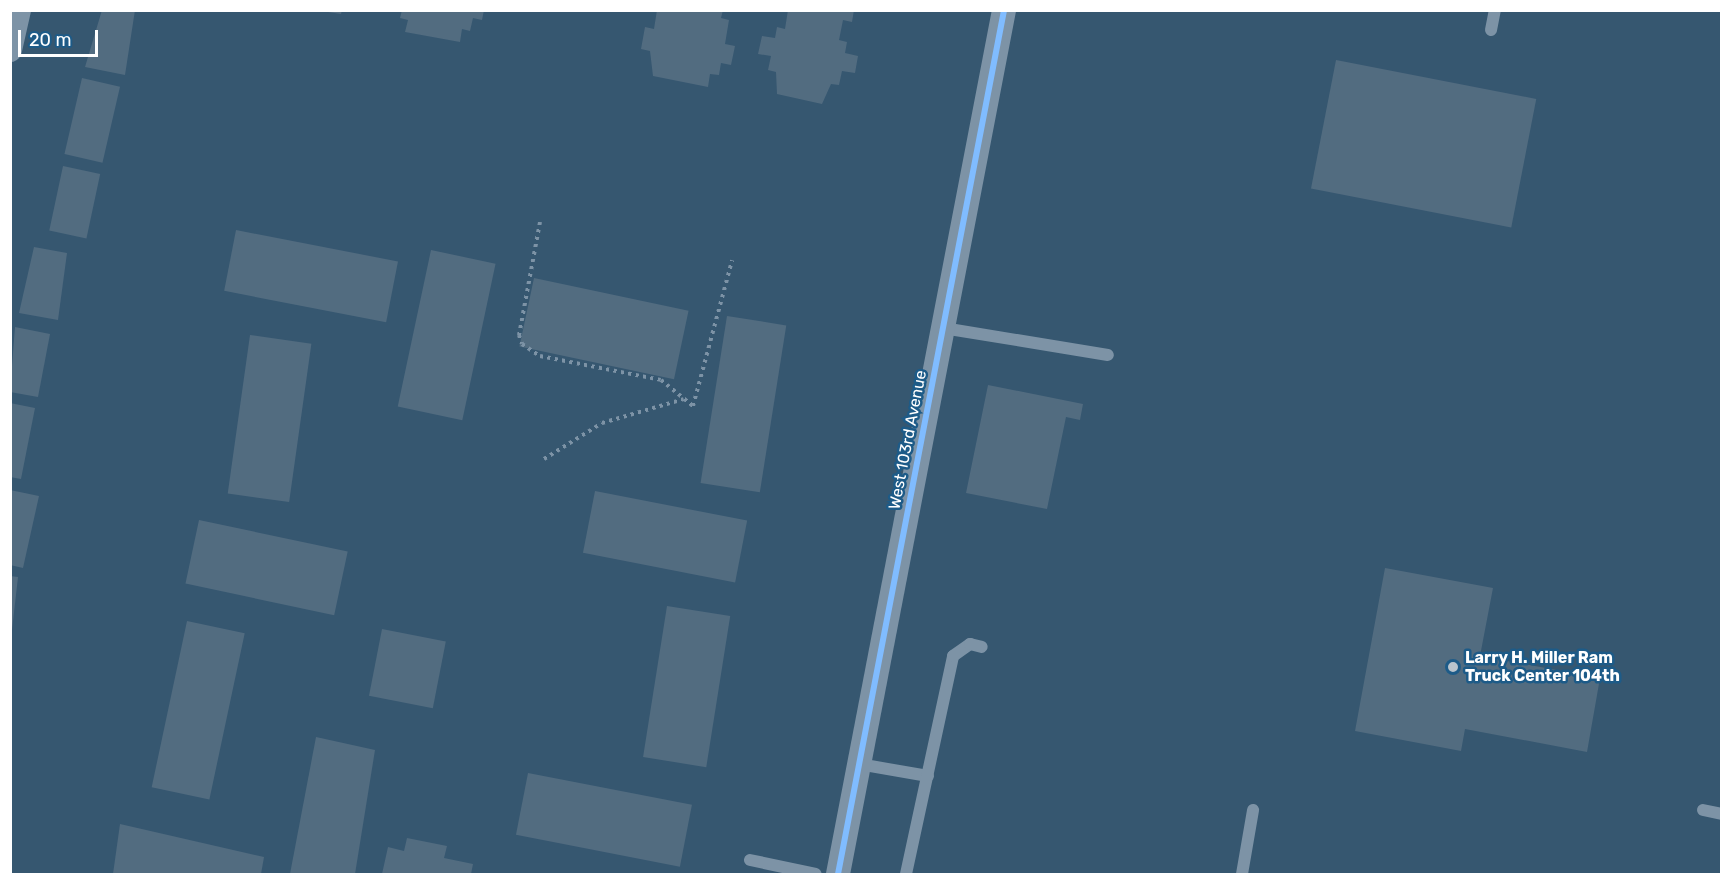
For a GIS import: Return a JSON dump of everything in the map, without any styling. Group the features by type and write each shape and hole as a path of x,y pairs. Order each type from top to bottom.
{"street":[{"path":"10,50 19,10"},
{"name":"West 103rd Avenue","path":"838,874 1004,10"}],"lane":[{"path":"1491,30 1495,10"},
{"path":"943,328 1108,355"},
{"path":"906,874 953,656 970,644 982,647"},
{"path":"859,764 928,776"},
{"path":"1242,874 1253,810"},
{"path":"1703,810 1722,814"},
{"path":"750,860 816,874"}],"path":[{"path":"540,222 519,335 522,344 540,356 661,380 693,405 732,260"},
{"path":"544,459 602,423 685,399"}],"building":[{"path":"102,10 135,10 125,75 85,67"},
{"path":"315,10 342,10 341,14"},
{"path":"402,10 484,10 482,20 473,18 470,31 462,29 460,42 405,32 408,20 400,18"},
{"path":"657,10 723,10 721,18 729,20 725,44 735,46 731,65 721,63 719,75 710,74 708,87 653,76 650,51 641,49 645,27 654,29"},
{"path":"788,10 854,10 852,22 843,20 839,40 847,42 845,53 858,56 855,73 842,71 839,85 831,84 822,104 777,94 776,72 768,70 771,56 758,54 762,36 775,38 777,27 785,29"},
{"path":"1336,60 1536,99 1511,228 1311,189"},
{"path":"82,78 120,87 102,163 64,154"},
{"path":"63,166 100,174 86,238 49,231"},
{"path":"236,230 398,261 386,322 224,291"},
{"path":"34,247 67,253 58,320 19,313"},
{"path":"431,250 496,264 462,420 398,407"},
{"path":"534,278 689,311 674,379 519,346"},
{"path":"727,316 786,325 760,492 701,483"},
{"path":"15,327 50,334 38,397 10,392"},
{"path":"250,335 311,344 289,502 228,493"},
{"path":"988,385 1083,404 1080,420 1066,417 1047,509 966,493"},
{"path":"10,403 35,408 21,479 10,477"},
{"path":"10,490 39,496 23,568 10,565"},
{"path":"595,491 747,521 735,582 583,553"},
{"path":"199,520 348,552 334,615 185,584"},
{"name":"Larry H. Miller Ram Truck Center 104th","path":"1385,568 1493,588 1480,656 1600,678 1587,752 1465,729 1461,751 1355,731"},
{"path":"10,576 18,577 12,630 10,630"},
{"path":"667,606 730,616 706,767 643,757"},
{"path":"187,621 245,633 209,800 152,787"},
{"path":"382,629 446,641 433,708 369,696"},
{"path":"316,737 375,750 355,874 290,874"},
{"path":"528,773 692,805 680,867 516,835"},
{"path":"120,824 264,857 261,874 113,874"},
{"path":"407,838 447,846 444,858 473,864 471,874 382,874 388,847 404,851"}],"cycle path":[{"path":"838,874 1004,10"}],"place":[{"name":"Larry H. Miller Ram Truck Center 104th","path":"1453,667"}]}
